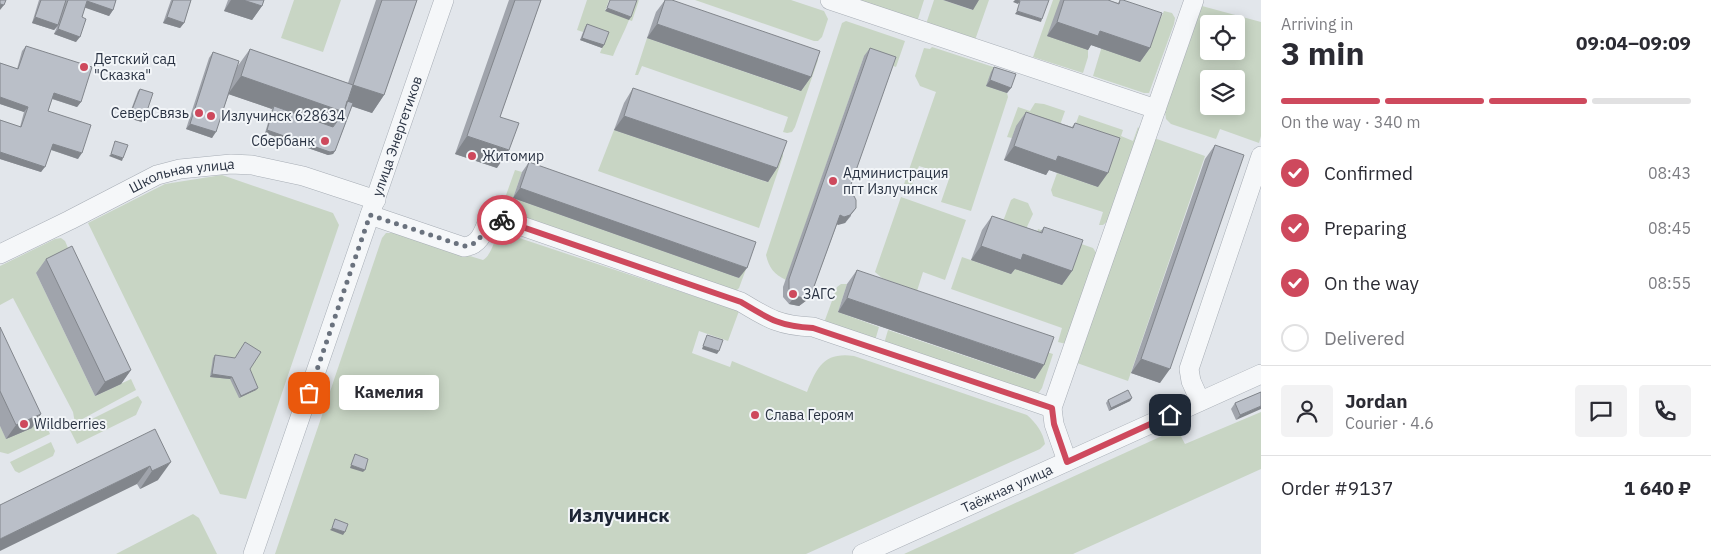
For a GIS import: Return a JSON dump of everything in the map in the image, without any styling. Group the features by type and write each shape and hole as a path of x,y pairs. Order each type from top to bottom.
{"street":[{"name":"улица Энергетиков","path":"253,554 444,0"},
{"path":"830,0 1156,109"},
{"path":"1067,462 1054,424 1052,408 1194,0"},
{"path":"1200,401 1190,381 1189,369 1261,156"},
{"name":"Школьная улица","path":"0,254 157,175 180,170 231,164 252,165 303,176 464,246 471,246 479,240 490,216 741,302 768,318 791,327 813,328 1052,408"},
{"name":"Таёжная улица","path":"862,554 1261,374"}],"green space":[{"path":"294,0 341,0 323,52 281,38"},
{"path":"587,0 609,0 605,11 639,0 632,21 629,20 613,56 600,53 607,35 585,27 583,32 577,30"},
{"path":"695,0 791,0 824,11 828,19 822,37 818,41 814,41"},
{"path":"858,0 924,0 917,22"},
{"path":"934,0 943,0 972,10 976,0 989,0 975,40 926,24"},
{"path":"1053,0 1102,0 1083,73 1033,57"},
{"path":"1115,3 1160,20 1164,11 1172,13 1175,18 1149,93 1093,76"},
{"path":"1202,6 1235,15 1200,15 1200,60 1245,60 1245,18 1261,22 1261,136 1259,143 1220,129 1216,139 1171,124 1166,119 1165,112"},
{"path":"846,21 905,41 896,67 864,56 786,280 773,270 766,255 842,23"},
{"path":"647,38 800,91 815,55 818,60 792,132 783,132 788,117 642,66 638,75 635,75"},
{"path":"932,47 1015,74 1012,80 986,86 1007,93 1008,97 971,211 941,202 950,176 919,166 909,193 902,190 936,92 920,86 915,76 924,48 930,49"},
{"path":"1035,103 1065,111 1055,139 1016,126 1012,138 1007,137 1018,107 1030,111"},
{"path":"1079,115 1123,130 1121,136 1133,141 1138,127 1140,129 1109,220 1103,225 1099,225 1103,212 1053,196 1051,190 1057,173 1098,187 1070,139"},
{"path":"614,130 767,182 782,149 783,156 759,228 598,171"},
{"path":"1154,138 1205,156 1128,381 1077,363"},
{"path":"515,170 522,172 513,198 739,278 749,261 739,288 735,292 501,209"},
{"path":"222,175 333,213 339,225 246,499 220,494 88,223 165,184"},
{"path":"901,197 966,220 945,280 923,272 917,291 882,278 875,272"},
{"path":"1014,198 1028,203 1033,214 1025,231 999,232 1011,200"},
{"path":"1038,229 1093,248 1097,254 1066,344 1058,342 1062,328 951,289 962,257 1011,274 1034,241"},
{"path":"386,233 394,233 483,260 489,254 497,239 504,233 739,311 728,341 699,331 692,353 730,367 732,361 807,392 814,375 823,363 835,356 854,356 1027,415 1039,428 1045,444 1040,449 806,554 275,554 382,238"},
{"path":"61,238 65,241 75,264 36,273 95,396 131,379 136,390 75,423 73,412 13,298 0,305 0,266 55,239"},
{"path":"841,284 847,284 838,312 879,327 874,344 827,327 825,320 837,287"},
{"path":"888,330 1034,379 1044,351 1053,354 1042,388 1037,395 883,347"},
{"path":"138,396 142,402 136,415 77,444 70,430"},
{"path":"1261,412 1261,469 1073,554 904,554 1175,430 1178,431 1185,444"},
{"path":"42,416 50,434 8,454 0,452 0,426 6,438 28,421"},
{"path":"51,442 55,451 53,456 19,473 15,471 10,462"},
{"path":"193,514 199,518 217,554 116,554"}],"building":[{"path":"0,0 6,0 4,5 0,4"},
{"path":"41,0 66,0 58,25 35,17"},
{"path":"68,0 116,0 113,10 87,1 82,17 86,19 80,37 58,29"},
{"path":"173,0 191,0 184,23 167,17"},
{"path":"243,0 264,0 262,6"},
{"path":"382,0 417,0 384,95 353,85"},
{"path":"515,0 541,0 500,117 519,123 509,150 467,136"},
{"path":"610,0 637,0 631,17 607,8"},
{"path":"665,0 672,0 820,51 811,77 657,24"},
{"path":"1018,0 1049,0 1042,19 1017,11 1020,1"},
{"path":"1064,0 1108,0 1119,4 1120,0 1123,0 1162,13 1150,48 1100,31 1098,36 1057,22"},
{"path":"587,24 609,32 604,45 582,38"},
{"path":"26,46 92,67 81,102 54,93 48,111 91,125 82,153 53,144 45,167 0,152 0,120 21,127 28,107 0,97 0,63 18,69"},
{"path":"870,48 896,57 848,193 854,196 856,208 850,215 844,217 840,215 812,292 804,298 795,296 789,289 789,279"},
{"path":"250,49 353,85 344,112 241,76"},
{"path":"213,52 239,61 216,132 190,124"},
{"path":"994,67 1016,74 1011,88 990,80"},
{"path":"633,88 787,141 777,168 624,116"},
{"path":"140,89 153,93 144,120 130,115"},
{"path":"347,101 353,103 335,151 330,152 267,130 274,106 333,127 344,112"},
{"path":"1026,112 1073,128 1075,123 1120,138 1108,173 1058,156 1056,161 1014,146"},
{"path":"115,141 128,145 123,158 111,154"},
{"path":"1215,145 1244,155 1170,369 1141,359"},
{"path":"529,162 756,242 747,268 520,188"},
{"path":"992,216 1042,233 1044,227 1083,240 1072,271 1023,254 1021,260 981,246"},
{"path":"72,246 131,370 105,382 46,259"},
{"path":"857,270 1054,337 1044,365 847,298"},
{"path":"0,327 41,414 16,425 0,391"},
{"path":"707,335 723,340 719,351 703,346"},
{"path":"245,342 261,352 250,369 258,388 241,396 232,377 212,374 215,355 235,358"},
{"path":"1128,390 1132,398 1111,408 1108,400"},
{"path":"1261,392 1261,406 1240,415 1235,403"},
{"path":"155,429 171,462 152,471 150,466 0,539 0,505"},
{"path":"355,454 368,459 365,470 351,465"},
{"path":"335,519 348,524 345,532 332,528"}],"way so far":[{"path":"309,393 370,215 458,246 471,246 475,244 482,235 490,216 502,220"}],"place":[{"name":"Детский сад \"Сказка\"","path":"84,67"},
{"name":"СеверСвязь","path":"199,113"},
{"name":"Излучинск 628634","path":"211,116"},
{"name":"Сбербанк","path":"325,141"},
{"name":"Житомир","path":"472,156"},
{"name":"Администрация пгт Излучинск","path":"833,181"},
{"name":"ЗАГС","path":"793,294"},
{"name":"Камелия","path":"309,393"},
{"name":"Слава Героям","path":"755,415"},
{"name":"Wildberries","path":"24,424"}],"district":[{"name":"Излучинск","path":"619,515"}],"route":[{"path":"502,220 741,302 768,318 791,327 813,328 1052,408 1054,424 1067,462 1170,415"}]}
